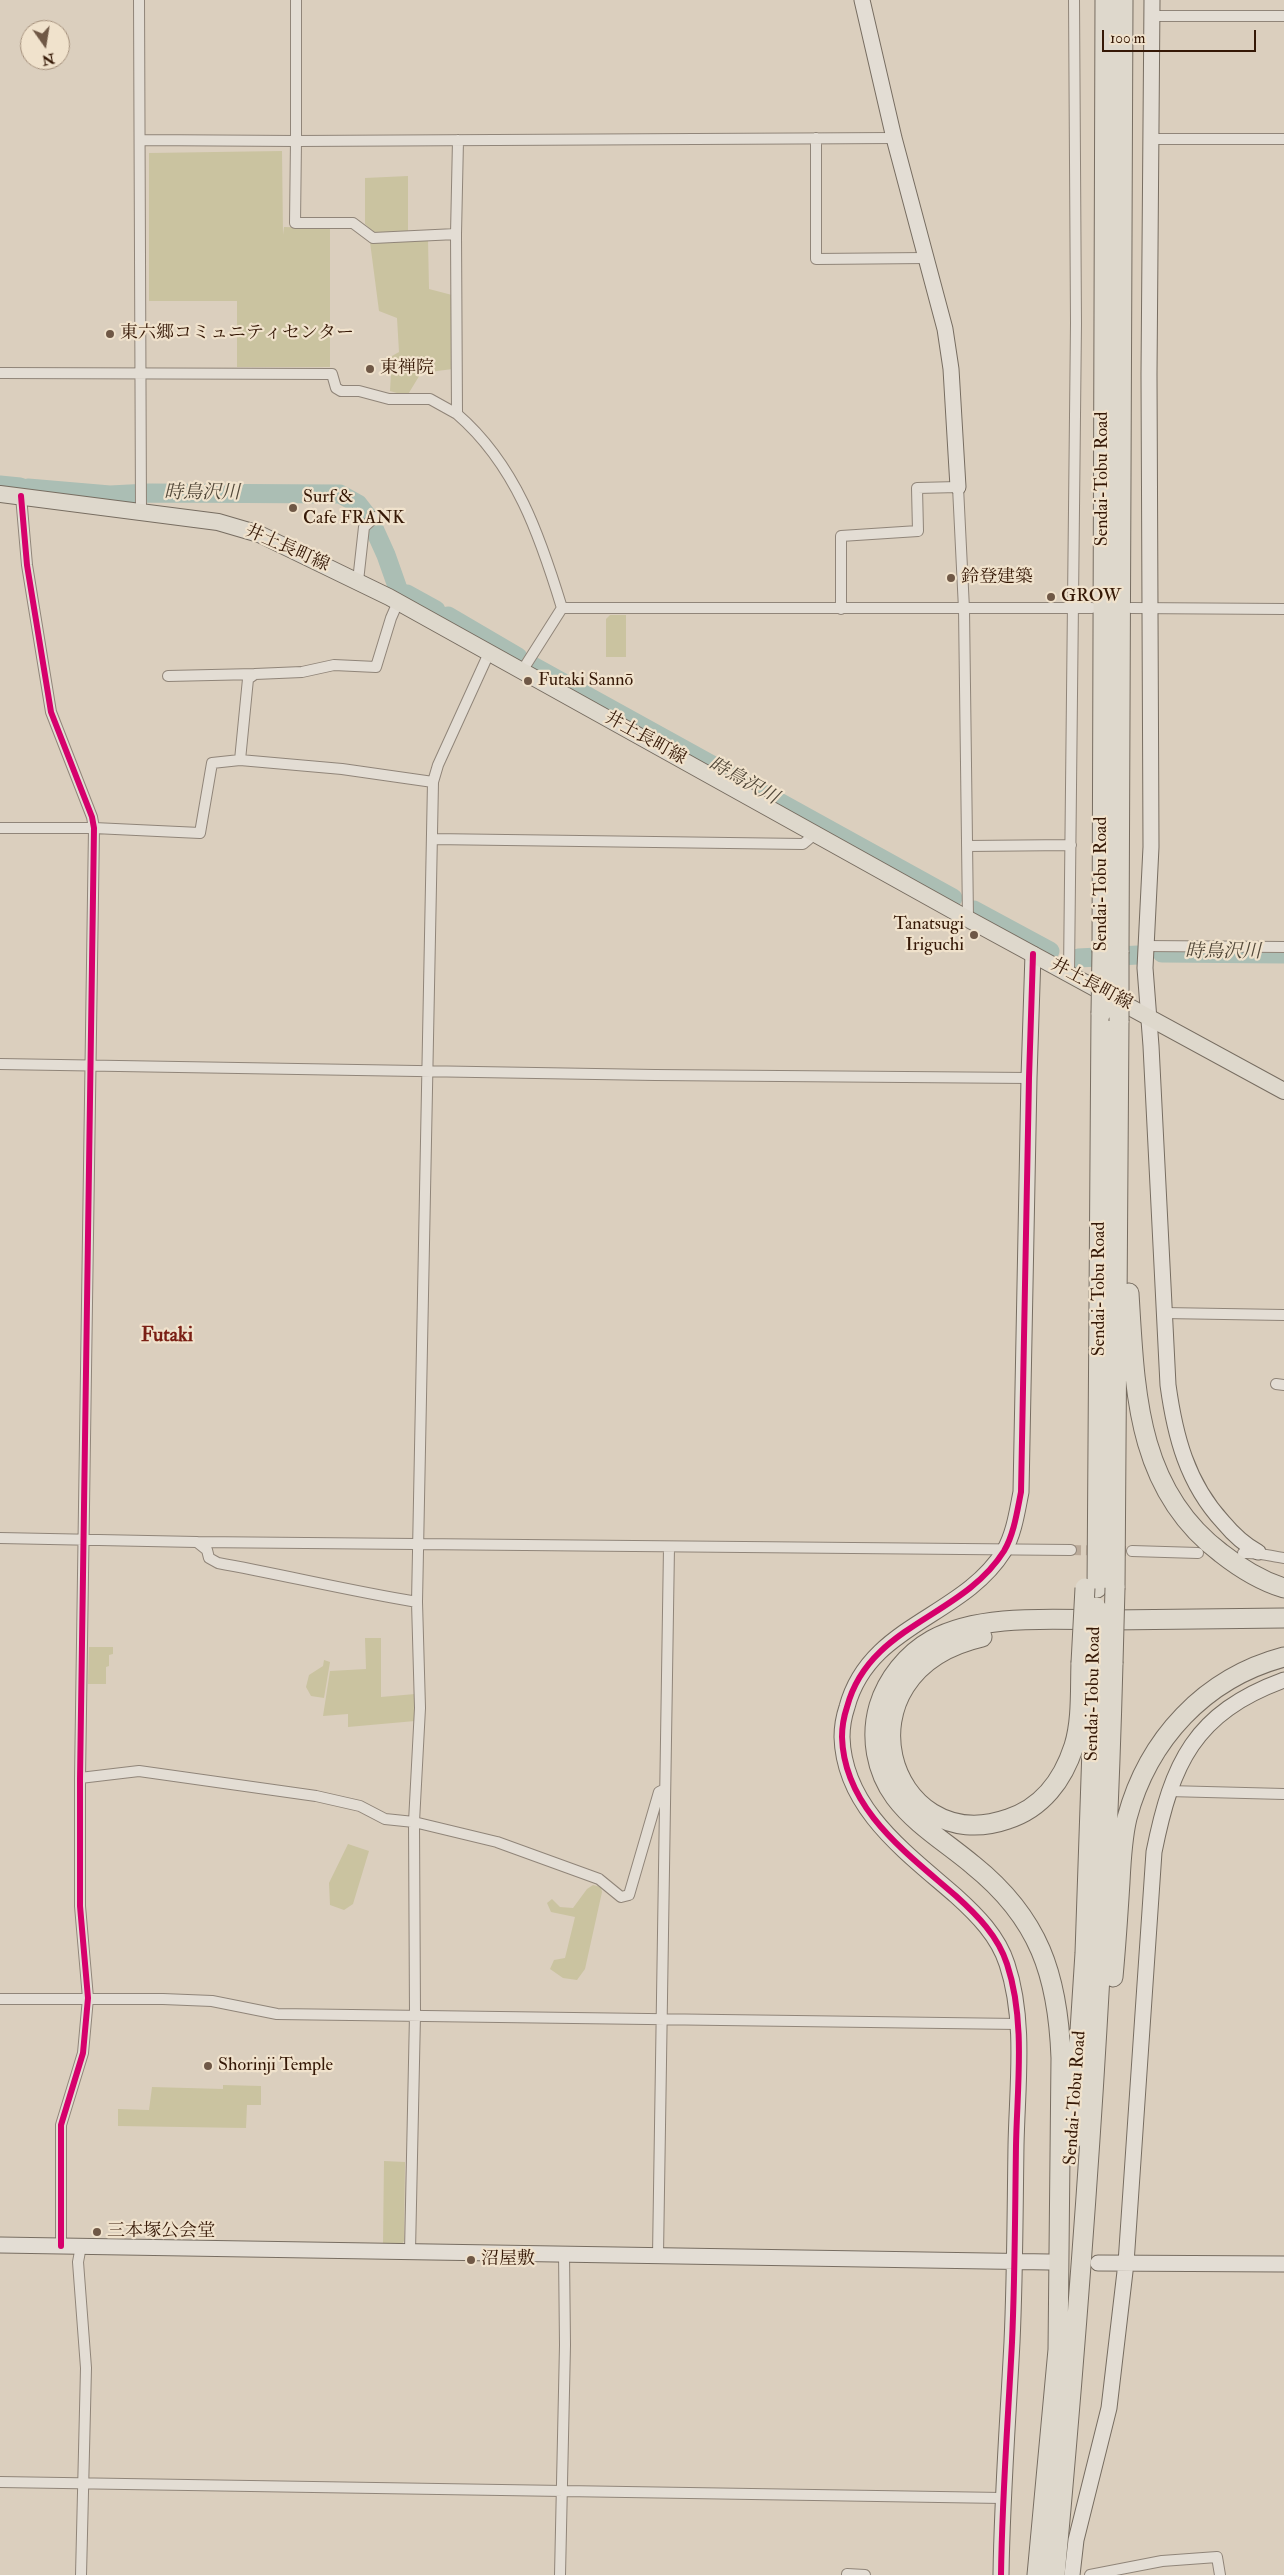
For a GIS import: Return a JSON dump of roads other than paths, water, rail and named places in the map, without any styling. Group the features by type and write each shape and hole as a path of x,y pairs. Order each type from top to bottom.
{"highway":[{"name":"Sendai-Tobu Road","path":"1055,2575 1054,2490 1058,2350 1084,1963 1118,1092 1119,1021 1111,951 1105,0"},
{"name":"Sendai-Tobu Road","path":"1099,1588 1101,1013 1111,951 1122,0"},
{"path":"1118,1092 1133,1360 1141,1426 1148,1450 1167,1494 1198,1533 1231,1561 1250,1574 1284,1588"},
{"path":"1058,2350 1062,2086 1060,2036 1054,1987 1045,1959 1026,1920 1010,1900 974,1865 909,1813 894,1796 884,1779 875,1746 874,1727 883,1693 892,1677 916,1651 931,1641 951,1632 975,1626 1026,1620 1284,1618"},
{"path":"1097,1662 1074,1745 1061,1775 1052,1789 1028,1811 998,1823 984,1825 952,1822 926,1808 905,1786 896,1767 890,1745 891,1716 901,1690 910,1677 922,1665 948,1647 974,1639 1006,1634 1284,1628"},
{"path":"1090,2168 1102,2126 1122,1847 1127,1819 1136,1792 1144,1772 1165,1736 1196,1702 1235,1676 1284,1657"},
{"name":"Sendai-Tobu Road","path":"1037,2575 1054,2490 1090,2168 1101,1974 1097,1662"}],"main road":[{"name":"井土長町線","path":"0,494 141,500 259,534 398,602 968,919 1284,1091"}],"street":[{"path":"139,0 141,500"},
{"path":"296,0 295,223 353,222 373,238 456,234"},
{"path":"862,0 894,138 945,329 951,369 964,609 968,919"},
{"path":"1069,973 1076,322 1074,0"},
{"path":"1152,0 1150,139 1151,847 1145,946 1169,1394 1173,1422 1182,1455 1195,1486 1211,1510 1247,1546 1250,1552 1284,1558"},
{"path":"1151,16 1284,16"},
{"path":"816,138 816,259 926,258"},
{"path":"140,140 894,138"},
{"path":"1150,139 1284,139"},
{"path":"457,414 456,234 458,140"},
{"path":"0,373 141,375 332,374 336,388 341,391 358,391 389,398 430,399 457,414 470,425 497,457 519,492 544,550 562,608 522,671"},
{"path":"840,609 841,536 918,531 917,488 958,487"},
{"path":"21,496 27,565 51,712 92,817 94,828 80,1778 80,1906 88,1998 83,2053 61,2125 62,2246"},
{"path":"358,582 364,526 375,517"},
{"path":"168,676 302,672 334,665 376,667 391,618 398,602"},
{"path":"562,608 1092,608"},
{"path":"1131,608 1284,609"},
{"path":"410,2251 415,2015 414,1822 420,1708 417,1602 433,782 438,765 489,653"},
{"path":"240,760 248,679 255,674"},
{"path":"0,828 94,828 200,834 212,763 240,760 342,770 433,782"},
{"path":"432,839 803,844 815,834"},
{"path":"967,846 1071,845"},
{"path":"1145,946 1284,947"},
{"path":"1001,2575 1002,2498 1015,2260 1018,2010 1006,1961 983,1921 875,1822 860,1799 849,1776 842,1737 851,1692 863,1668 881,1649 911,1626 948,1604 975,1583 1004,1551 1012,1532 1021,1492 1028,1078 1033,954"},
{"path":"0,1064 91,1064 427,1072 1028,1078"},
{"path":"1164,1313 1284,1316"},
{"path":"0,1538 197,1542 1004,1551 1071,1550"},
{"path":"197,1542 207,1550 209,1558 218,1562 277,1573 346,1591 417,1602"},
{"path":"658,2255 669,1547"},
{"path":"1132,1551 1198,1552"},
{"path":"1072,2575 1076,2540 1109,2408 1126,2263 1154,1852 1168,1791 1173,1778 1192,1746 1208,1725 1227,1707 1252,1692 1284,1680"},
{"path":"80,1778 139,1771 316,1796 360,1806 385,1819 414,1822 497,1842 599,1879 621,1897 629,1895 659,1792 665,1789"},
{"path":"1168,1791 1284,1794"},
{"path":"0,1999 88,1998 212,2002 277,2014 1018,2024"},
{"path":"0,2245 1049,2262"},
{"path":"80,2246 78,2262 86,2368 80,2575"},
{"path":"560,2575 565,2345 564,2254"},
{"path":"1098,2262 1284,2264"},
{"path":"0,2482 1002,2498"},
{"path":"1090,2575 1162,2561 1217,2557 1220,2575"},
{"path":"847,2574 865,2575"}],"waterway":[{"name":"時鳥沢川","path":"0,485 20,487"},
{"name":"時鳥沢川","path":"28,488 110,495 149,493 340,494 358,504 368,517"},
{"name":"時鳥沢川","path":"372,524 398,589"},
{"name":"時鳥沢川","path":"407,594 436,610"},
{"name":"時鳥沢川","path":"448,616 518,657"},
{"name":"時鳥沢川","path":"533,666 953,898"},
{"name":"時鳥沢川","path":"974,910 1050,951"},
{"name":"時鳥沢川","path":"1162,953 1284,954"},
{"name":"時鳥沢川","path":"1078,958 1138,955"}],"tunnel":[{"path":"1071,1550 1132,1551"}],"place":[{"name":"東六郷コミュニティセンター","path":"110,334"},
{"name":"東禅院","path":"370,369"},
{"name":"Surf & Cafe FRANK","path":"293,508"},
{"name":"鈴登建築","path":"951,578"},
{"name":"GROW","path":"1051,597"},
{"name":"Futaki Sannō","path":"528,681"},
{"name":"Tanatsugi Iriguchi","path":"974,935"},
{"name":"Shorinji Temple","path":"208,2066"},
{"name":"三本塚公会堂","path":"97,2232"},
{"name":"沼屋敷","path":"471,2260"}],"district":[{"name":"Futaki","path":"167,1337"}]}
